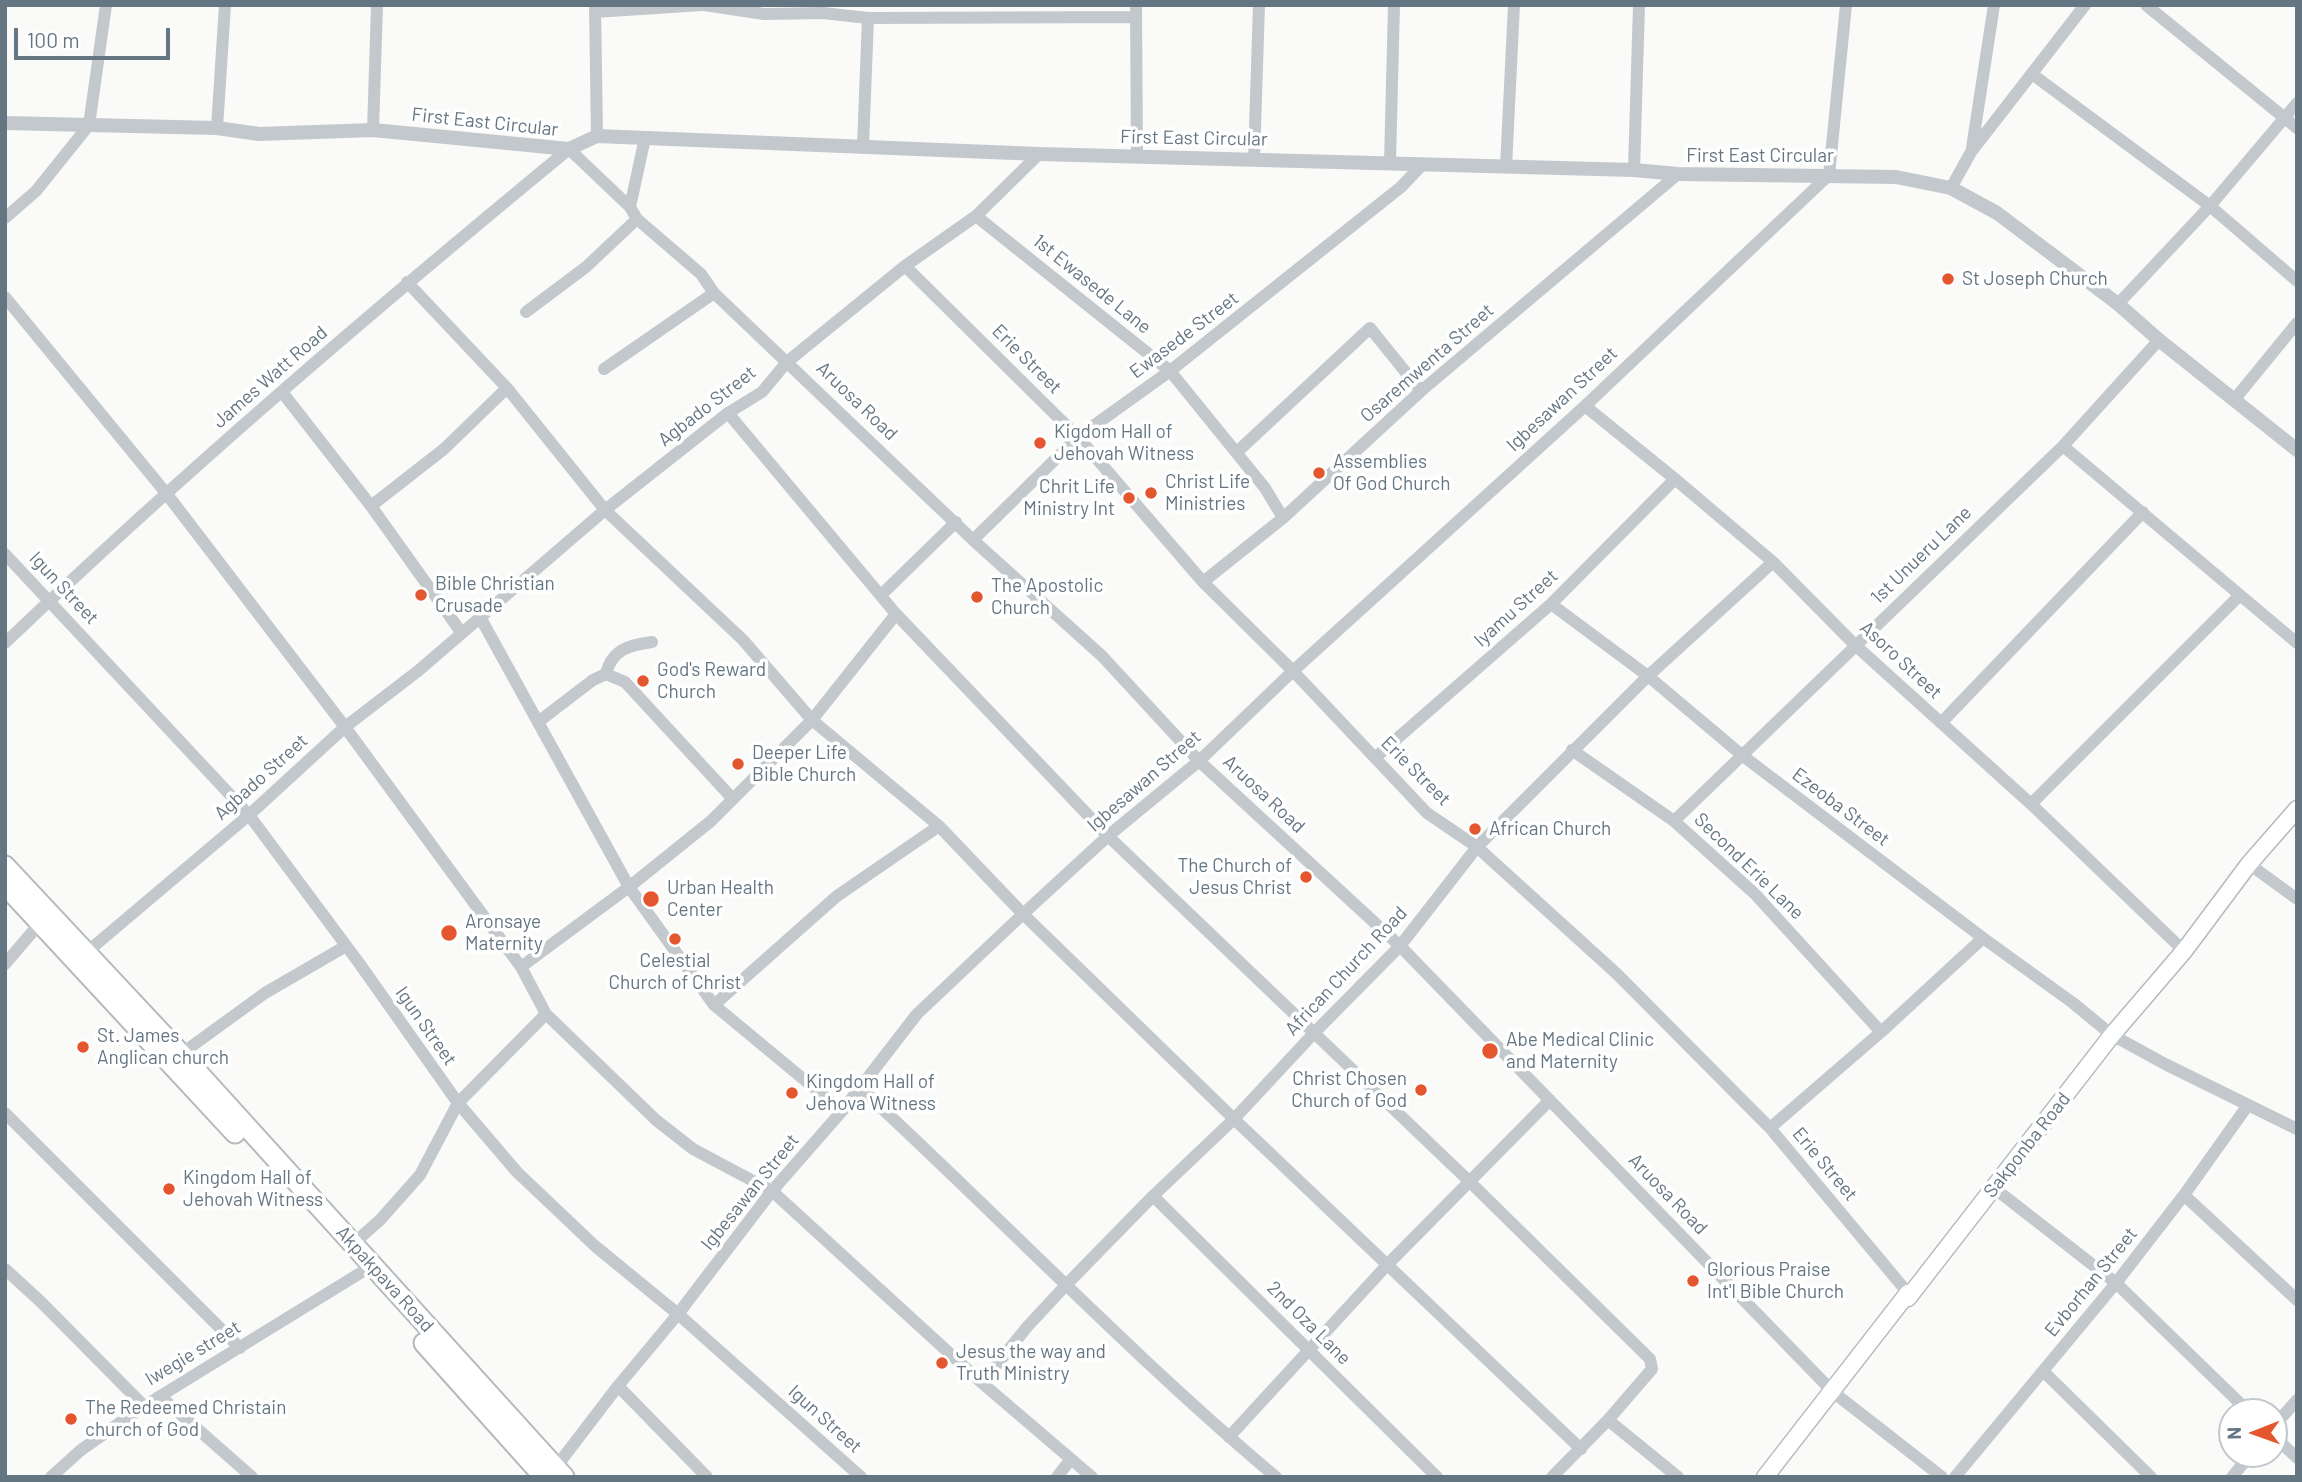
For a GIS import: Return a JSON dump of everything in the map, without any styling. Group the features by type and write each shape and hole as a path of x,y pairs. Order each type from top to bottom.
{"highway":[{"name":"Akpakpava Road","path":"5,866 181,1054 353,1244 553,1474"},
{"name":"Akpakpava Road","path":"5,885 362,1272 553,1474"}],"main road":[{"name":"Sakponba Road","path":"1908,1293 1908,1298 2112,1035 2184,951 2249,864 2297,809"},
{"name":"Sakponba Road","path":"1765,1477 1908,1293"}],"street":[{"path":"5,218 36,191 89,125 106,5"},
{"path":"217,128 225,5"},
{"path":"373,130 377,5"},
{"path":"597,136 595,8 703,5 764,14 823,9 868,18 1136,11 1136,157"},
{"path":"1254,159 1259,5"},
{"path":"1390,162 1394,5"},
{"path":"1506,167 1514,5"},
{"path":"1634,170 1639,5"},
{"path":"1829,175 1846,5"},
{"path":"1971,152 1994,5"},
{"path":"1951,188 1971,152 2085,5"},
{"path":"2146,5 2297,128"},
{"path":"863,146 868,18"},
{"path":"2032,74 2210,206 2297,281"},
{"path":"2118,304 2210,206 2297,103"},
{"name":"First East Circular","path":"5,123 217,128 258,134 373,130 569,149 597,136 1039,154 1390,162 1634,170 1678,174 1896,177 1951,188 1997,213 2118,304 2297,450"},
{"path":"526,312 586,268 633,213 645,138"},
{"name":"Aruosa Road","path":"569,149 633,213 701,274 714,293 973,540 1102,656 1199,761 1400,947 1833,1392 1942,1477"},
{"name":"James Watt Road","path":"5,643 166,493 407,282 569,149"},
{"name":"Agbado Street","path":"87,952 249,815 345,727 418,671 605,510 728,413 762,391 788,362 905,266 976,216 1039,154"},
{"name":"Ewasede Street","path":"973,540 1078,437 1170,371 1401,187 1422,165"},
{"name":"Osaremwenta Street","path":"1203,582 1283,518 1421,391 1678,174"},
{"name":"Igbesawan Street","path":"553,1474 618,1386 678,1314 772,1191 842,1111 917,1014 1108,836 1199,761 1293,671 1585,406 1829,175"},
{"name":"1st Ewasede Lane","path":"976,216 1170,371 1265,488 1283,518"},
{"name":"Erie Street","path":"905,266 1078,437 1203,582 1293,671 1427,813 1476,847 1617,974 1770,1128 1908,1293"},
{"path":"407,282 507,387 605,510 743,640 812,720 939,825 1023,914 1581,1449"},
{"path":"604,369 714,293"},
{"path":"5,297 166,493 345,727 522,967 546,1014 656,1120 693,1149 772,1191 982,1383 1093,1477"},
{"path":"2234,400 2297,323"},
{"path":"1237,452 1370,328 1421,391"},
{"name":"1st Unueru Lane","path":"1674,821 2063,446 2159,340"},
{"path":"371,506 444,449 507,387"},
{"path":"282,392 371,506 461,632"},
{"name":"Asoro Street","path":"1585,406 1773,562 1855,645 2031,804 2184,951"},
{"path":"728,413 896,614 1108,836 1315,1032 1650,1359 1652,1369 1608,1420 1552,1477"},
{"path":"2063,446 2297,643"},
{"name":"Iyamu Street","path":"1376,757 1551,604 1675,479"},
{"path":"1941,723 2143,512"},
{"path":"881,595 956,522"},
{"name":"Igun Street","path":"5,554 249,815 458,1103 517,1172 594,1246 678,1314 861,1477"},
{"name":"African Church Road","path":"982,1383 1027,1326 1153,1196 1234,1119 1315,1032 1400,947 1476,847 1648,676 1773,562"},
{"path":"2031,804 2240,595"},
{"name":"Ezeoba Street","path":"1551,604 1648,676 1743,756 2112,1035 2297,1129"},
{"path":"522,967 629,887 711,821 812,720 896,614"},
{"path":"480,617 629,887 714,1005 842,1111"},
{"path":"606,674 608,664 625,646 652,642"},
{"path":"538,722 593,680 606,674 625,682 732,798"},
{"name":"Second Erie Lane","path":"1572,750 1674,821 1755,894 1881,1032"},
{"path":"714,1005 837,896 939,825"},
{"path":"2249,864 2297,899"},
{"path":"5,964 40,923"},
{"path":"1770,1128 1881,1032 1983,938"},
{"path":"181,1054 265,993 346,946"},
{"path":"353,1244 380,1220 420,1175 458,1103 546,1014"},
{"path":"859,1087 961,1181 1066,1286 1276,1477"},
{"path":"1229,1437 1388,1264 1550,1100"},
{"name":"Evborhan Street","path":"1955,1477 2116,1283 2249,1105"},
{"path":"5,1113 240,1348"},
{"path":"1994,1188 2116,1283 2235,1398"},
{"path":"2184,1195 2297,1300"},
{"name":"2nd Oza Lane","path":"1153,1196 1437,1477"},
{"path":"5,1269 144,1406"},
{"name":"Iwegie street","path":"51,1477 81,1450 144,1406 362,1272"},
{"path":"2043,1371 2151,1477"},
{"path":"618,1386 707,1477"},
{"path":"160,1396 252,1477"},
{"path":"1608,1420 1678,1477"},
{"path":"1057,1477 1071,1459"}],"place":[{"name":"St Joseph Church","path":"1948,279"},
{"name":"Kigdom Hall of Jehovah Witness","path":"1040,443"},
{"name":"Assemblies Of God Church","path":"1319,473"},
{"name":"Christ Life Ministries","path":"1151,493"},
{"name":"Chrit Life Ministry Int","path":"1129,498"},
{"name":"Bible Christian Crusade","path":"421,595"},
{"name":"The Apostolic Church","path":"977,597"},
{"name":"God's Reward Church","path":"643,681"},
{"name":"Deeper Life Bible Church","path":"738,764"},
{"name":"African Church","path":"1475,829"},
{"name":"The Church of Jesus Christ","path":"1306,877"},
{"name":"Urban Health Center","path":"651,899"},
{"name":"Aronsaye Maternity","path":"449,933"},
{"name":"Celestial Church of Christ","path":"675,939"},
{"name":"St. James Anglican church","path":"83,1047"},
{"name":"Abe Medical Clinic and Maternity","path":"1490,1051"},
{"name":"Christ Chosen Church of God","path":"1421,1090"},
{"name":"Kingdom Hall of Jehova Witness","path":"792,1093"},
{"name":"Kingdom Hall of Jehovah Witness","path":"169,1189"},
{"name":"Glorious Praise Int'l Bible Church","path":"1693,1281"},
{"name":"Jesus the way and Truth Ministry","path":"942,1363"},
{"name":"The Redeemed Christain church of God","path":"71,1419"}]}
